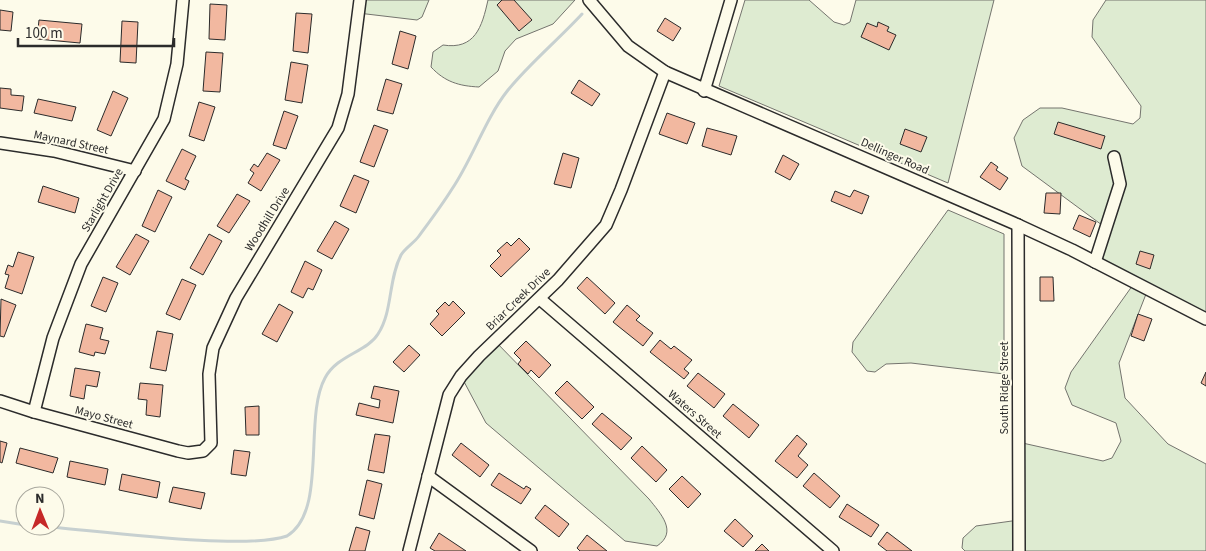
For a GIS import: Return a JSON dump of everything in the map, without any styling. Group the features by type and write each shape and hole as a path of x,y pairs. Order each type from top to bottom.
{"street":[{"name":"Starlight Drive","path":"34,412 53,338 68,294 81,264 164,119 177,64 183,0"},
{"name":"Woodhill Drive","path":"203,451 210,443 209,374 213,348 236,298 338,128 348,94 360,0"},
{"name":"Dellinger Road","path":"589,0 628,46 665,72 704,91 858,154 1018,225 1206,319"},
{"path":"704,91 731,0"},
{"name":"Briar Creek Drive","path":"409,551 439,427 453,389 479,356 540,298 606,225 665,72"},
{"name":"Maynard Street","path":"0,143 54,151 135,171"},
{"path":"1095,262 1120,184 1114,157"},
{"name":"South Ridge Street","path":"1018,225 1019,551"},
{"name":"Waters Street","path":"540,298 833,551"},
{"name":"Mayo Street","path":"0,401 178,451 188,453 203,451"},
{"path":"428,476 531,551"}],"green space":[{"path":"360,0 429,0 422,17 417,20 358,13"},
{"path":"488,0 575,0 553,24 516,39 505,51 498,71 479,87 465,86 447,80 431,67 433,52 443,45 454,46 470,40 480,27"},
{"path":"745,0 809,0 834,22 844,25 850,22 856,0 994,0 948,183 719,86"},
{"path":"1106,0 1206,0 1206,319 1148,289 1119,363 1125,398 1168,444 1206,464 1206,551 965,551 962,548 963,538 976,526 1019,520 1018,442 1103,461 1112,458 1121,441 1116,423 1072,405 1065,388 1071,372 1135,282 1095,262 1106,228 1022,166 1014,138 1023,120 1040,108 1062,108 1133,124 1140,118 1141,106 1092,37 1093,20"},
{"path":"948,210 1004,234 1004,374 911,363 886,364 875,372 867,371 852,352 853,342"},
{"path":"493,339 654,505 667,529 663,541 657,546 625,541 486,423 461,376"}],"building":[{"path":"502,0 514,0 532,20 519,31 497,5"},
{"path":"210,4 227,5 225,40 209,39"},
{"path":"0,10 13,12 11,31 0,30"},
{"path":"296,13 312,14 308,53 293,51"},
{"path":"665,18 681,28 673,41 657,31"},
{"path":"39,20 82,24 80,43 37,39"},
{"path":"122,21 138,22 136,63 120,62"},
{"path":"878,22 889,27 887,31 896,35 889,50 861,37 867,23 877,27"},
{"path":"400,31 416,36 408,69 392,64"},
{"path":"206,52 223,53 220,92 203,91"},
{"path":"291,62 308,65 302,103 285,100"},
{"path":"386,79 402,84 393,114 377,110"},
{"path":"579,80 600,94 592,106 571,93"},
{"path":"0,88 11,89 11,95 24,96 22,111 0,108"},
{"path":"113,91 128,98 111,136 97,130"},
{"path":"38,99 76,107 72,121 34,113"},
{"path":"199,102 215,107 204,141 189,136"},
{"path":"284,111 298,116 286,149 273,145"},
{"path":"667,113 695,123 687,144 659,134"},
{"path":"1058,122 1105,136 1101,149 1054,134"},
{"path":"374,125 388,130 374,167 360,162"},
{"path":"707,128 737,136 731,155 702,146"},
{"path":"905,129 927,137 921,152 900,144"},
{"path":"182,149 196,156 185,179 189,181 185,190 166,181"},
{"path":"267,153 280,160 261,191 248,183 254,173 250,170 254,164 258,167"},
{"path":"563,153 579,158 571,188 554,184"},
{"path":"783,155 799,164 790,180 775,172"},
{"path":"991,162 998,167 996,170 1008,178 1000,190 980,177"},
{"path":"354,175 369,181 356,213 340,206"},
{"path":"43,186 79,198 75,213 38,202"},
{"path":"158,190 172,197 155,232 142,226"},
{"path":"854,190 869,196 862,214 831,201 835,191 850,197"},
{"path":"1046,193 1061,193 1060,214 1044,213"},
{"path":"237,194 250,201 229,233 217,226"},
{"path":"1079,215 1096,222 1090,237 1073,229"},
{"path":"335,221 349,229 332,259 317,251"},
{"path":"136,234 149,241 130,275 116,267"},
{"path":"209,234 222,241 203,275 190,268"},
{"path":"519,238 530,249 501,277 490,266 501,255 497,251 507,242 511,246"},
{"path":"1140,251 1154,255 1150,269 1136,264"},
{"path":"18,252 34,257 22,294 5,288 9,275 5,274 8,265 13,267"},
{"path":"305,261 322,270 313,290 308,288 303,298 291,292"},
{"path":"103,277 118,283 106,312 91,306"},
{"path":"587,277 615,303 605,314 577,288"},
{"path":"1040,277 1053,277 1054,301 1040,301"},
{"path":"182,279 196,285 180,320 166,314"},
{"path":"1,299 16,305 4,337 0,336"},
{"path":"453,301 465,313 442,336 430,324 439,314 436,311 445,302 449,306"},
{"path":"279,304 293,312 277,342 262,334"},
{"path":"627,305 640,316 636,320 653,333 643,346 613,322"},
{"path":"1138,314 1152,319 1144,341 1131,336"},
{"path":"86,324 103,328 100,339 109,341 105,354 95,352 94,356 79,352"},
{"path":"157,331 173,334 166,371 150,368"},
{"path":"660,340 671,349 674,346 692,360 684,369 689,373 684,379 650,352"},
{"path":"526,341 551,365 539,378 531,370 528,374 518,364 521,360 514,353"},
{"path":"409,345 420,355 404,372 393,362"},
{"path":"75,368 100,372 97,387 86,385 84,399 70,396"},
{"path":"1206,372 1206,386 1201,383"},
{"path":"698,373 725,394 714,408 687,386"},
{"path":"567,381 594,407 582,419 555,393"},
{"path":"140,383 163,385 160,417 146,415 147,400 138,399"},
{"path":"374,386 399,391 393,423 356,415 359,403 379,408 380,400 371,398"},
{"path":"733,404 759,425 749,438 723,416"},
{"path":"259,406 259,435 246,435 245,407"},
{"path":"602,413 632,438 621,450 592,424"},
{"path":"375,434 390,436 384,473 368,470"},
{"path":"797,435 807,444 798,456 808,465 797,478 775,461"},
{"path":"0,441 7,443 2,463 0,462"},
{"path":"461,443 489,465 480,477 452,455"},
{"path":"642,446 667,470 656,482 631,458"},
{"path":"20,448 58,458 53,473 16,463"},
{"path":"234,450 250,452 246,476 231,474"},
{"path":"70,461 108,469 105,485 67,477"},
{"path":"499,473 524,489 526,486 531,489 521,504 491,485"},
{"path":"814,473 840,496 830,508 803,486"},
{"path":"122,474 160,482 157,498 119,490"},
{"path":"682,476 701,494 688,508 669,489"},
{"path":"367,480 382,484 374,519 359,515"},
{"path":"173,487 205,493 201,509 169,502"},
{"path":"847,504 879,525 871,537 839,517"},
{"path":"545,505 569,524 559,537 535,518"},
{"path":"735,519 753,536 743,547 724,531"},
{"path":"356,527 370,531 365,551 349,551"},
{"path":"887,532 912,551 887,551 878,544"},
{"path":"439,533 466,551 435,551 430,548"},
{"path":"587,535 607,551 580,551 577,548"},
{"path":"762,544 769,551 755,551"}],"waterway":[{"path":"65,529 167,538 238,541 266,540 287,536 300,524 307,506 311,486 316,416 319,395 325,378 337,364 367,345 378,334 386,315 394,275 401,255 419,236 448,195 466,165 492,113 508,90 525,70 582,14"},
{"path":"0,521 15,523"}]}
